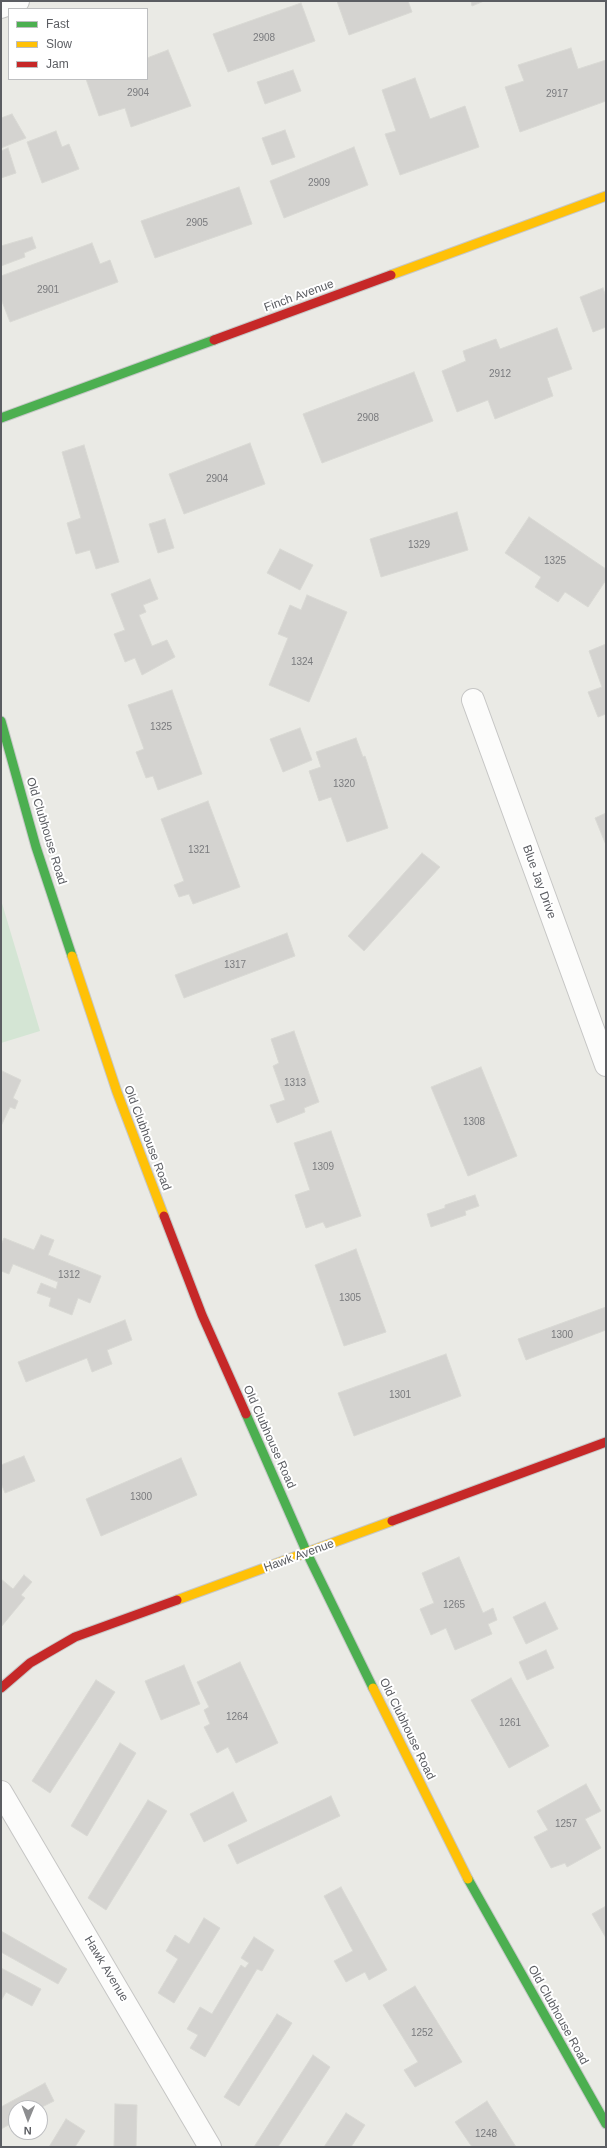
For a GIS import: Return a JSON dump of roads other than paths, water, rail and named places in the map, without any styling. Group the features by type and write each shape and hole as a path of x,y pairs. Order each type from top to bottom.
{"street":[{"path":"1,7 18,1"},
{"name":"Finch Avenue","path":"1,418 606,196"},
{"name":"Blue Jay Drive","path":"473,700 606,1065"},
{"name":"Old Clubhouse Road","path":"1,721 36,847 117,1092 202,1315 307,1553 471,1885 606,2124"},
{"name":"Hawk Avenue","path":"1,1688 30,1662 75,1637 606,1442"},
{"name":"Hawk Avenue","path":"1,1792 210,2147"}]}
